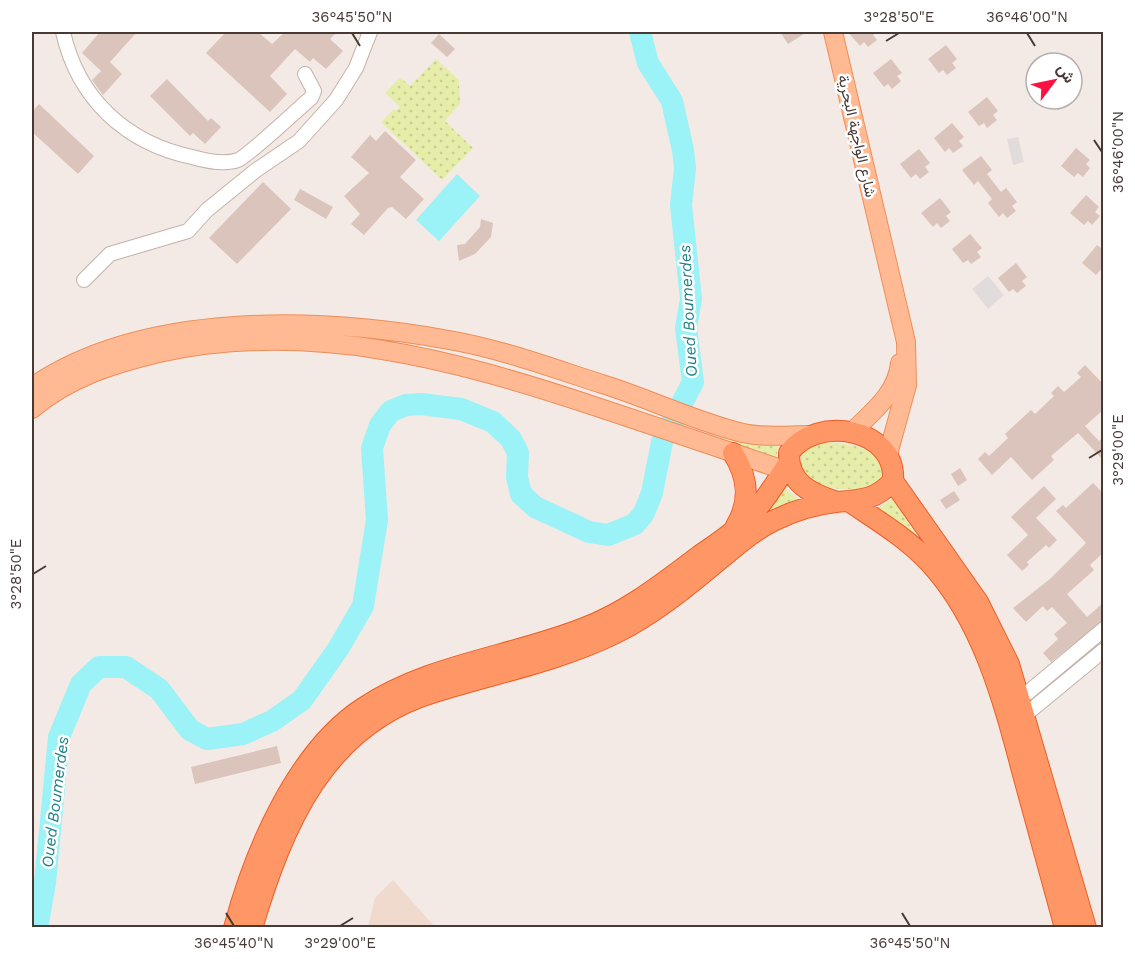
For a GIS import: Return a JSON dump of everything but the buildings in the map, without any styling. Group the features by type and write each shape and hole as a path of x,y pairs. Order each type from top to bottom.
{"highway":[{"path":"234,927 243,894 285,800 320,748 362,709 408,684 583,629 636,602 734,531 760,506 788,469 789,453 797,442 825,431 851,433 874,441 888,454 893,481 978,602 1009,664 1086,927"},
{"path":"733,453 742,468 746,484 746,500 742,517 734,531"},
{"path":"788,469 813,493 843,502 909,543 929,561 960,604 976,633 1007,715 1065,927"},
{"path":"252,927 272,862 308,791 338,752 369,723 403,703 423,696 586,648 624,629 668,602 755,531 794,512 878,496 893,481"}],"main road":[{"name":"شارع الواجهة البحرية","path":"833,32 881,240 892,278 908,371 888,454"},
{"name":"شارع الواجهة البحرية","path":"851,433 888,395 899,372 899,346 884,278 881,240"},
{"path":"32,387 73,362 125,344 217,329 315,324 343,325 450,340 627,392 721,425 754,434 811,435"},
{"path":"32,409 64,385 114,364 181,348 229,343 292,341 350,344 406,352 487,371 733,453 788,469"}],"street":[{"path":"63,32 81,80 98,104 119,126 165,152 202,160 219,162 240,159 311,98 314,91 305,74"},
{"path":"84,280 110,254 188,231 207,210 255,171 299,141 336,100 356,68 370,32"},
{"path":"1022,707 1104,629"},
{"path":"1022,707 1104,650"}],"shaded area":[{"path":"1018,137 1024,162 1013,165 1007,139"},
{"path":"988,276 1004,295 988,309 972,289"},
{"path":"393,880 435,927 368,927 375,898"}],"green space":[{"path":"436,59 459,80 460,104 445,121 473,148 442,180 381,122 394,109 396,111 400,107 385,93 400,77 410,86"},
{"path":"725,438 778,443 776,462"},
{"path":"822,442 852,445 880,457 883,474 881,480 872,485 846,489 832,488 808,478 802,469 802,454 808,447"},
{"path":"783,486 801,502 758,520"},
{"path":"895,497 911,528 924,545 875,510"}],"water":[{"path":"457,174 480,196 439,241 416,220"}],"waterway":[{"name":"Oued Boumerdes","path":"37,928 45,883 59,737 81,684 99,667 126,667 159,689 190,730 207,739 243,734 272,721 302,700 338,649 363,606 377,520 372,448 380,425 391,411 406,405 421,404 461,409 493,422 511,439 518,453 517,477 521,494 535,507 589,532 608,535 635,524 644,513 652,493 662,442 693,382 686,328 691,299 681,205 685,168 683,150 672,101 648,63 640,32"}]}
